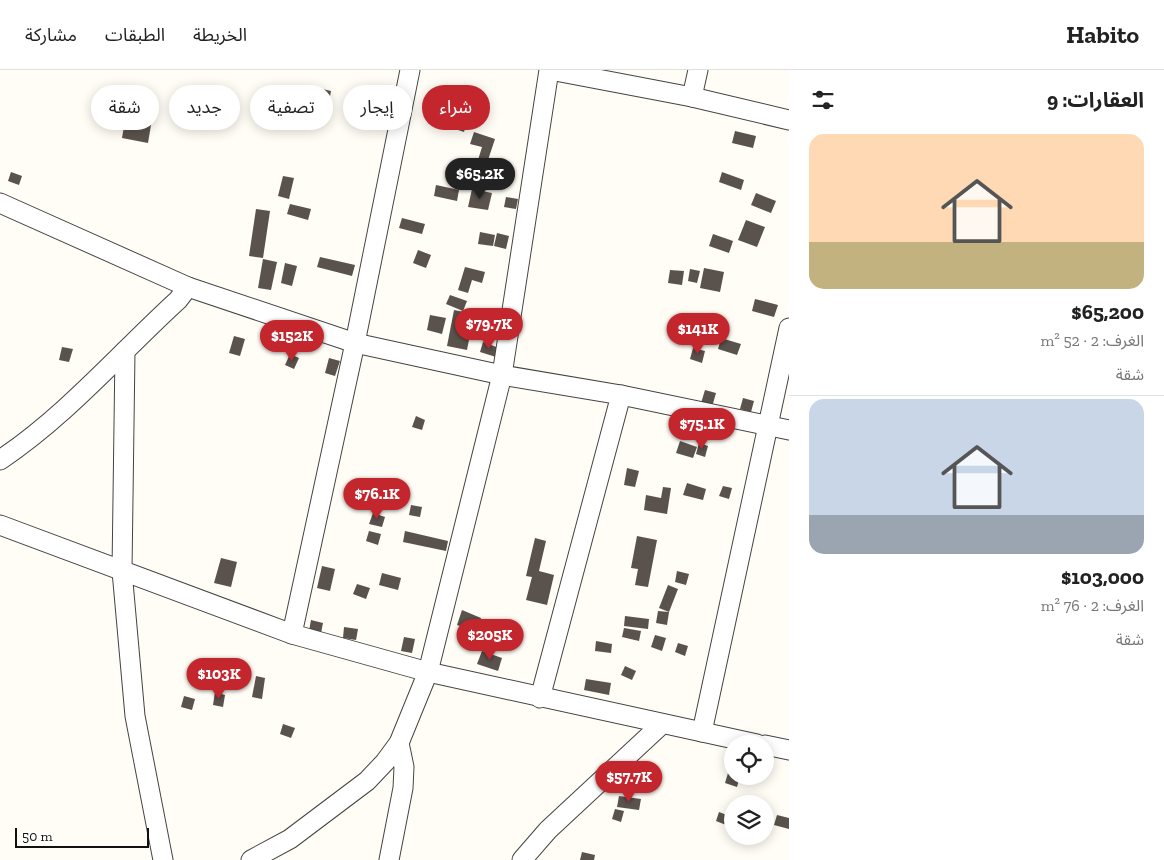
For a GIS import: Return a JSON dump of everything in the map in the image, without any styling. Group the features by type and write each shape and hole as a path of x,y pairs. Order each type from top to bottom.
{"street":[{"path":"292,634 355,343 410,70"},
{"path":"251,860 290,839 367,781 385,762 399,743 428,672 502,376 550,70 692,97 789,120"},
{"path":"692,97 698,70"},
{"path":"0,203 188,287 355,343 502,376 621,395 789,430"},
{"path":"0,460 25,444 50,422 178,300 188,287"},
{"path":"702,732 789,328"},
{"path":"125,351 122,571 134,716 163,860"},
{"path":"540,698 621,395"},
{"path":"0,525 292,634 428,672 724,737"},
{"path":"522,860 548,830 662,724"},
{"path":"389,860 403,788 404,767 399,743"},
{"path":"774,748 789,750"}],"building":[{"path":"123,130 150,130 148,143 122,138"},
{"path":"735,131 756,136 753,148 732,143"},
{"path":"474,132 495,139 487,163 478,160 482,147 470,144"},
{"path":"11,172 22,176 19,185 8,181"},
{"path":"722,172 744,180 741,190 719,182"},
{"path":"283,176 294,178 289,199 278,196"},
{"path":"436,185 459,190 457,201 434,196"},
{"path":"472,189 492,193 488,210 468,207"},
{"path":"756,193 776,201 771,213 751,205"},
{"path":"506,197 518,199 516,209 504,207"},
{"path":"290,204 311,209 308,220 287,214"},
{"path":"256,209 270,211 263,258 249,256"},
{"path":"402,218 425,224 422,234 399,228"},
{"path":"746,220 765,227 757,247 738,240"},
{"path":"480,232 495,235 493,246 478,244"},
{"path":"497,233 509,236 506,249 494,246"},
{"path":"713,234 733,241 729,253 709,246"},
{"path":"418,250 431,255 426,268 413,263"},
{"path":"320,257 355,265 352,276 317,267"},
{"path":"263,259 277,262 271,290 258,288"},
{"path":"285,263 297,266 292,286 281,283"},
{"path":"465,267 485,272 482,283 472,280 468,293 458,290"},
{"path":"704,268 724,272 720,292 700,288"},
{"path":"690,269 700,271 697,283 688,281"},
{"path":"670,270 684,271 682,285 668,283"},
{"path":"450,295 467,301 463,311 446,304"},
{"path":"755,299 778,305 774,317 752,311"},
{"path":"454,310 474,314 467,350 447,346"},
{"path":"430,315 446,318 442,334 427,330"},
{"path":"234,336 245,339 240,356 229,353"},
{"path":"721,338 741,344 737,355 718,349"},
{"path":"483,342 499,348 496,357 480,352"},
{"path":"62,347 73,349 69,362 59,360"},
{"path":"693,348 705,351 702,363 690,359"},
{"path":"290,354 299,358 294,369 285,365"},
{"path":"329,358 340,361 335,376 325,373"},
{"path":"705,390 716,393 712,407 701,403"},
{"path":"743,398 754,401 751,412 740,409"},
{"path":"416,416 425,420 422,430 412,427"},
{"path":"680,441 697,447 693,458 676,453"},
{"path":"699,443 708,446 705,457 696,454"},
{"path":"627,468 639,471 635,487 624,485"},
{"path":"687,483 706,489 703,500 683,495"},
{"path":"723,486 732,488 729,499 719,496"},
{"path":"663,487 671,488 667,514 644,510 646,495 661,498"},
{"path":"411,505 422,507 420,517 409,515"},
{"path":"373,513 385,517 382,527 369,524"},
{"path":"369,531 381,534 378,545 366,541"},
{"path":"405,531 448,541 446,551 403,542"},
{"path":"637,536 657,540 648,587 635,585 638,569 631,568"},
{"path":"535,538 546,541 539,571 554,575 547,605 526,600 532,577 526,576"},
{"path":"221,558 237,562 231,587 214,583"},
{"path":"322,566 335,569 330,591 317,588"},
{"path":"677,571 689,574 686,585 675,582"},
{"path":"382,573 401,578 398,590 379,585"},
{"path":"357,584 370,588 366,599 353,594"},
{"path":"668,585 678,589 669,612 659,608"},
{"path":"462,610 481,618 476,632 457,625"},
{"path":"658,611 669,612 667,625 656,623"},
{"path":"625,616 649,619 648,629 624,626"},
{"path":"311,620 323,623 321,633 309,631"},
{"path":"344,627 358,629 356,640 343,638"},
{"path":"624,628 641,631 639,641 622,637"},
{"path":"655,635 666,638 662,651 651,647"},
{"path":"404,637 415,639 412,653 401,651"},
{"path":"596,641 612,644 611,653 595,651"},
{"path":"678,643 688,646 685,656 675,652"},
{"path":"482,651 502,658 498,671 477,664"},
{"path":"207,663 217,666 214,678 204,676"},
{"path":"625,666 636,671 632,680 621,675"},
{"path":"256,676 265,678 262,699 252,697"},
{"path":"586,679 611,683 609,695 584,690"},
{"path":"215,692 225,695 223,707 213,705"},
{"path":"184,696 195,699 192,710 181,707"},
{"path":"283,724 295,728 291,738 280,734"},
{"path":"619,796 641,799 639,810 617,807"},
{"path":"615,809 624,811 621,822 612,819"},
{"path":"719,812 724,814 724,824 716,821"},
{"path":"777,815 789,818 789,829 774,825"},
{"path":"582,852 595,855 594,860 580,860"}]}
